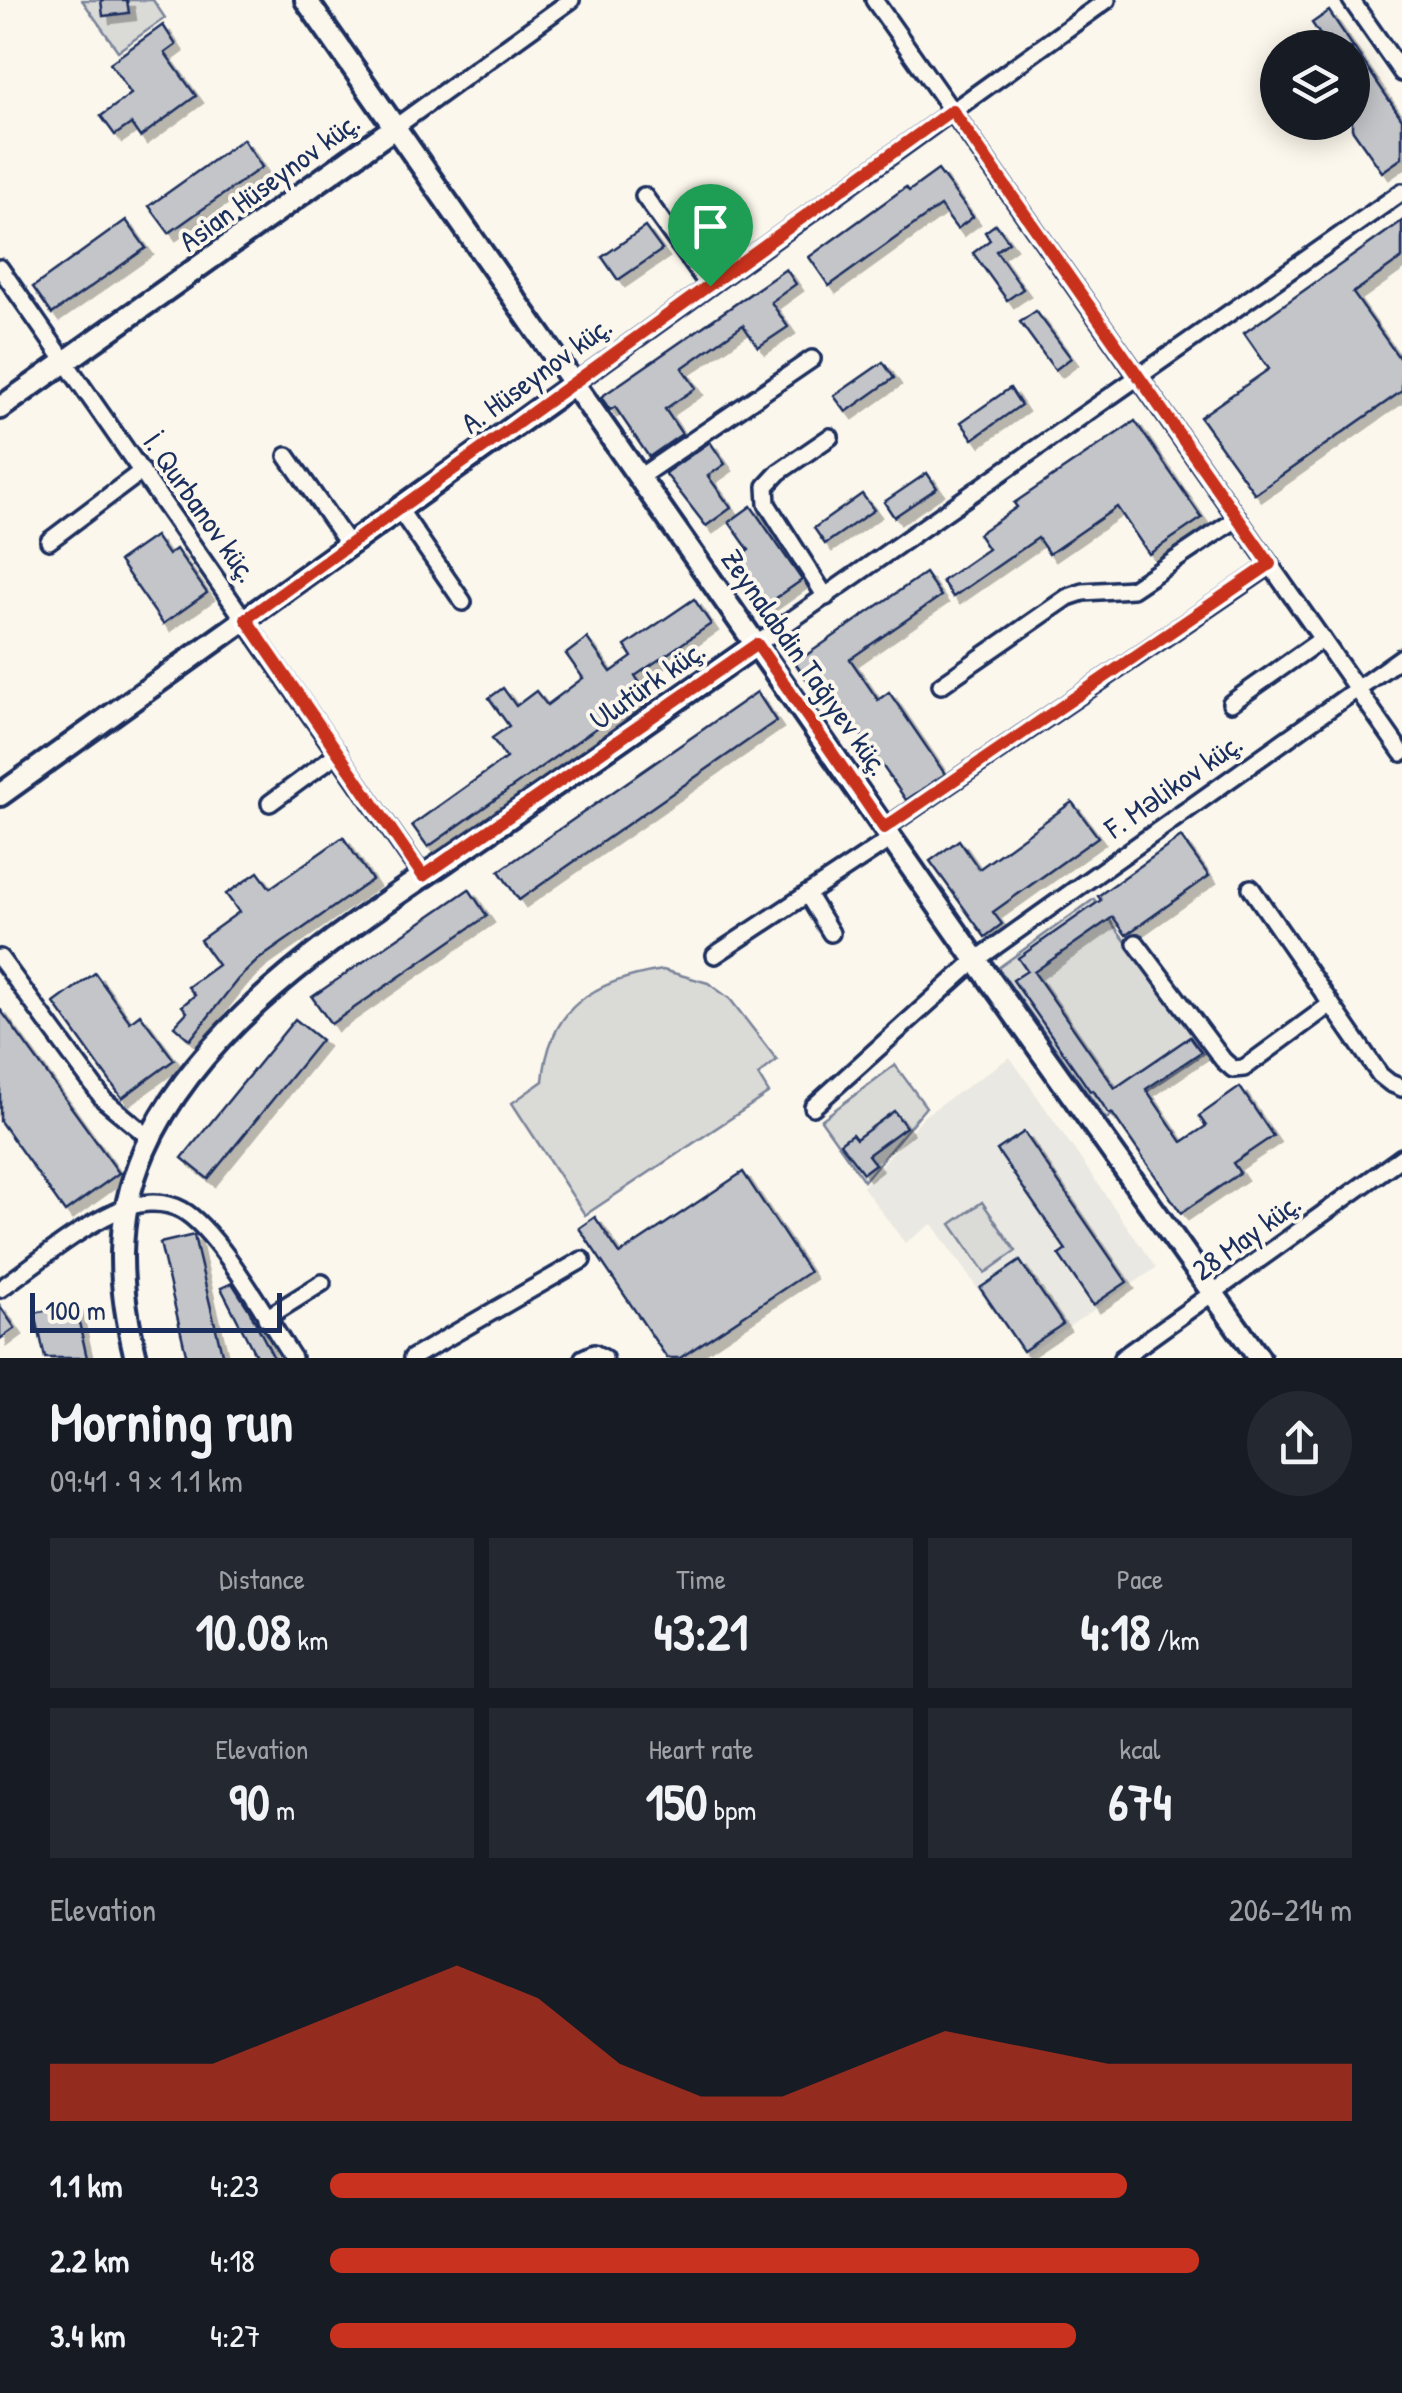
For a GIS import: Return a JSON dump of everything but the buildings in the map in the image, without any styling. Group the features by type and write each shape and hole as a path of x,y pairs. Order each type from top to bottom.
{"street":[{"name":"Zeynalabdin Tağıyev küç.","path":"306,0 976,960 1259,1358"},
{"name":"Asian Hüseynov küç.","path":"0,408 571,0"},
{"path":"874,0 1402,753"},
{"name":"A. Hüseynov küç.","path":"0,796 1107,0"},
{"path":"1351,0 1402,73"},
{"name":"Ulutürk küç.","path":"136,1358 120,1268 128,1207 150,1138 177,1094 249,1010 288,976 423,876 1402,192"},
{"path":"644,196 710,286"},
{"name":"İ. Qurbanov küç.","path":"0,268 423,876"},
{"path":"640,476 812,359"},
{"path":"826,597 767,504 766,486 779,472 830,437"},
{"path":"287,456 350,545"},
{"path":"50,541 142,472"},
{"path":"399,509 462,602"},
{"path":"941,685 1068,598 1083,592 1132,588 1238,518"},
{"path":"714,954 806,894 1270,564"},
{"path":"1231,703 1322,638"},
{"name":"F. Məlikov küç.","path":"813,1107 976,960 1402,657"},
{"path":"270,803 338,753"},
{"path":"1251,888 1380,1075 1402,1088"},
{"path":"806,894 831,932"},
{"path":"1136,942 1223,1060 1234,1069 1244,1068 1331,1004"},
{"path":"0,958 104,1100 150,1138"},
{"name":"28 May küç.","path":"1122,1358 1402,1157"},
{"path":"0,1290 86,1229 128,1207 170,1205 190,1215 224,1255 293,1358"},
{"path":"412,1358 582,1260"},
{"path":"266,1318 322,1283"},
{"path":"583,1358 594,1353 604,1358"}],"shaded area":[{"path":"82,0 153,0 165,18 118,51"},
{"path":"1094,899 1207,1051 1106,1119 998,968"},
{"path":"663,970 708,983 730,999 777,1060 758,1075 769,1093 585,1215 512,1103 543,1081 555,1033 580,1001 616,981"},
{"path":"1010,1057 1156,1268 1025,1356 932,1224 905,1243 863,1187 924,1116"},
{"path":"895,1065 926,1107 864,1181 821,1120"},
{"path":"982,1202 1016,1251 985,1273 951,1224"}],"route":[{"path":"952,110 1270,564 884,828 757,644 423,876 246,619 710,286 952,110"}]}
